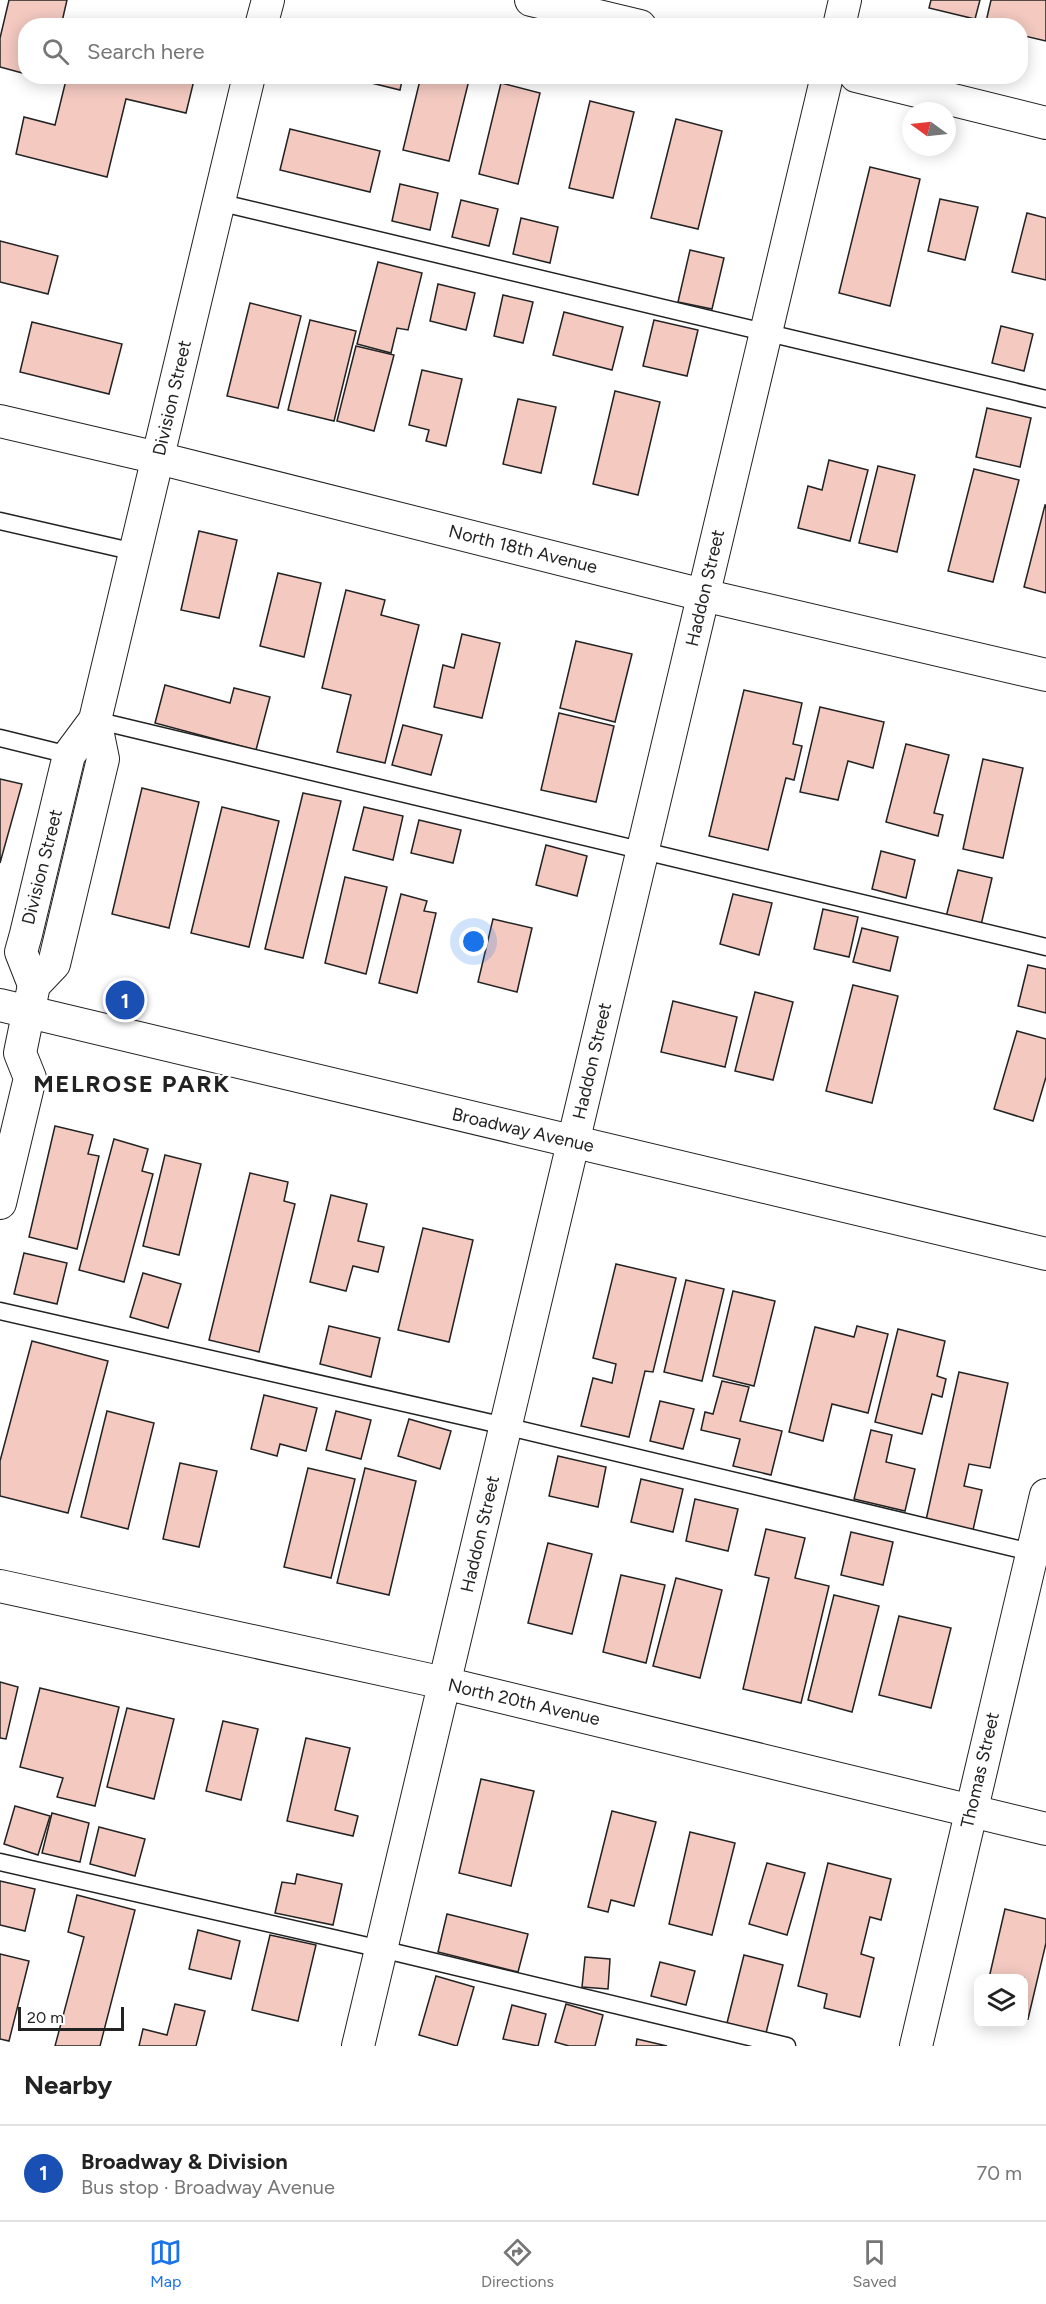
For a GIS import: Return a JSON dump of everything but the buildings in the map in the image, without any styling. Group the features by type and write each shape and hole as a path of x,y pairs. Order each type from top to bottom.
{"street":[{"path":"263,18 268,0"},
{"path":"531,0 606,18"},
{"path":"841,18 845,0"},
{"name":"Division Street","path":"21,1001 21,952 69,754 95,720 247,84"},
{"name":"Haddon Street","path":"358,2046 825,84"},
{"path":"888,84 1046,123"},
{"name":"North 18th Avenue","path":"0,421 158,458 703,595 1046,675"},
{"name":"Division Street","path":"21,1001 54,964 103,759 95,720"},
{"path":"0,1203 30,1078 10,1058 21,1001"},
{"name":"Broadway Avenue","path":"21,1001 573,1142 1046,1254"},
{"name":"Thomas Street","path":"916,2046 970,1810 1039,1554 1046,1495"},
{"name":"North 20th Avenue","path":"0,1586 444,1683 1046,1828"}],"lane":[{"path":"218,202 1046,399"},
{"path":"0,521 135,552"},
{"path":"95,720 1046,947"},
{"path":"0,738 69,754"},
{"path":"0,1311 505,1426 1039,1554"},
{"path":"0,1862 381,1949 787,2046"}],"place":[{"name":"Broadway & Division","path":"125,1000"}],"district":[{"name":"MELROSE PARK","path":"132,1084"}]}
